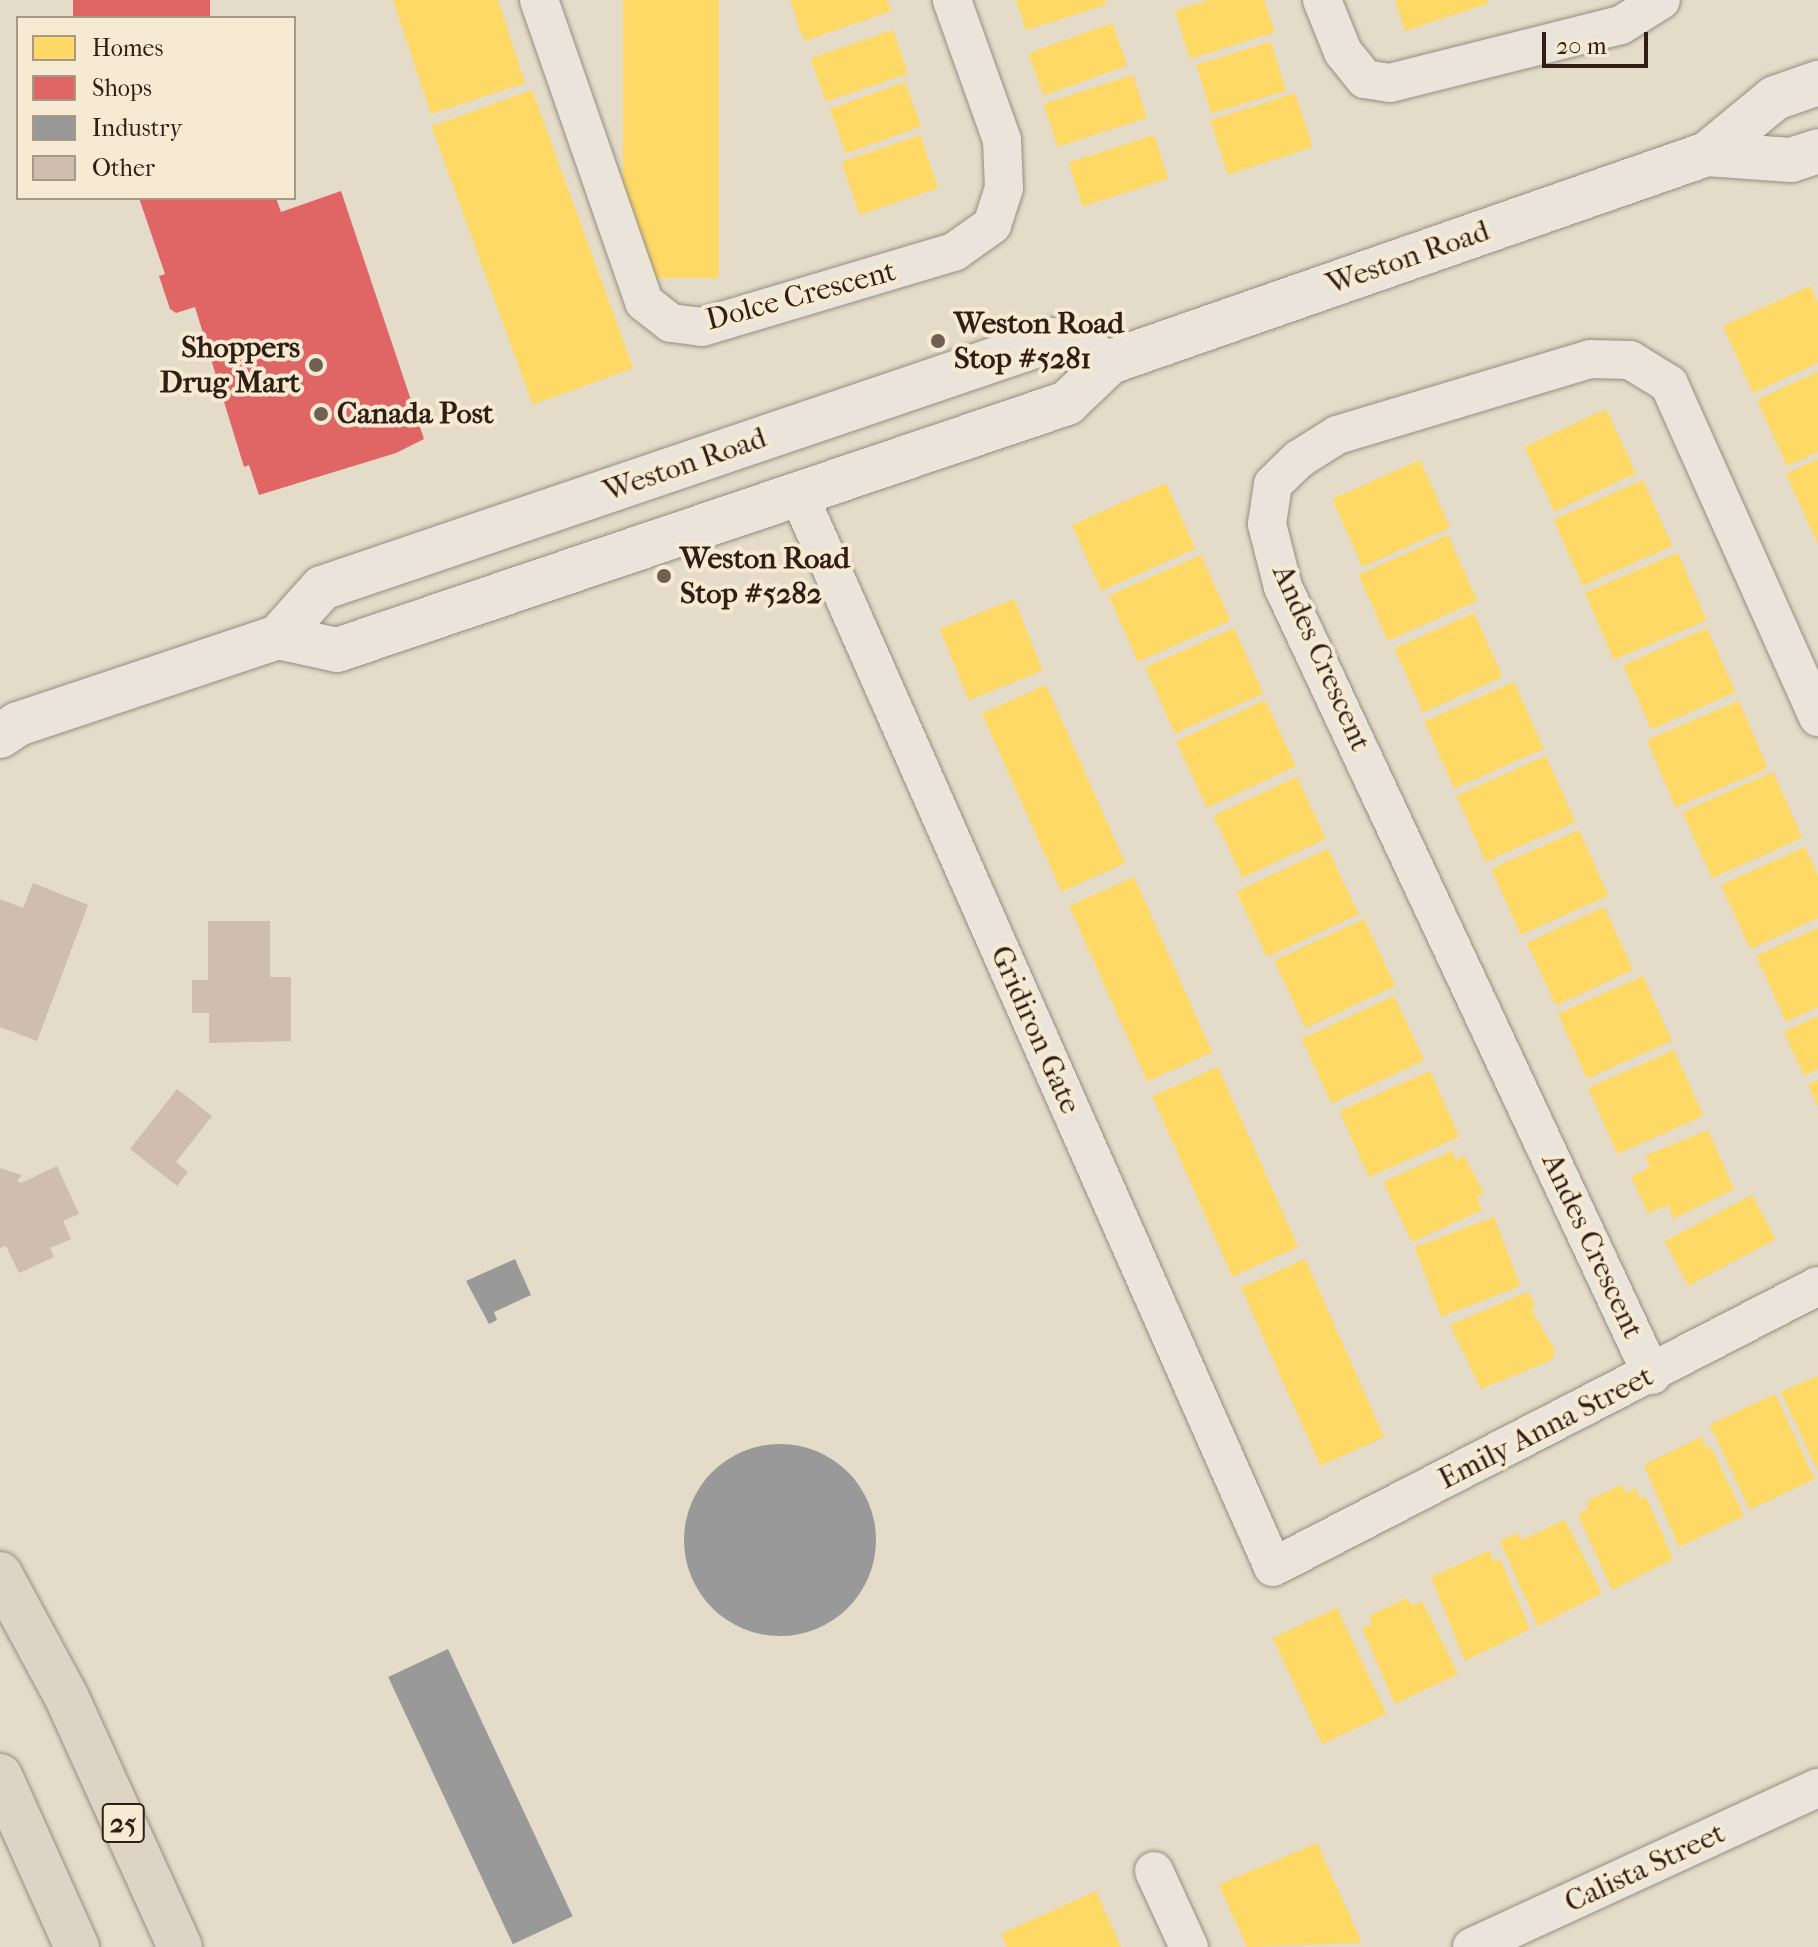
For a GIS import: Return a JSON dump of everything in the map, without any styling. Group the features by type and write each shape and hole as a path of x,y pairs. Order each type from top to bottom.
{"main road":[{"name":"Weston Road","path":"278,637 337,650 1067,403 1110,362 1707,154 1775,98 1818,83"},
{"name":"Weston Road","path":"1707,154 1791,160 1818,151"},
{"name":"Weston Road","path":"6,729 278,637 322,588 1052,340 1110,362"},
{"name":"25","path":"0,1574 67,1698 180,1947"},
{"path":"0,1776 77,1947"}],"street":[{"name":"Dolce Crescent","path":"539,0 644,302 671,323 702,327 954,252 992,225 1004,188 1002,140 952,0"},
{"path":"1322,0 1343,52 1365,79 1390,83 1621,25 1661,0"},
{"name":"Andes Crescent","path":"1652,1375 1283,587 1267,524 1273,484 1299,459 1337,435 1590,359 1630,360 1669,384 1818,717"},
{"name":"Gridiron Gate","path":"798,493 1273,1567"},
{"name":"Emily Anna Street","path":"1273,1567 1652,1375 1818,1286"},
{"name":"Calista Street","path":"1472,1947 1818,1788"},
{"path":"1154,1871 1189,1947"}],"building: Homes":[{"path":"393,0 498,0 525,83 431,114"},
{"path":"623,0 719,0 719,278 623,278"},
{"path":"790,0 887,0 891,11 804,41"},
{"path":"1016,0 1105,0 1106,5 1026,30"},
{"path":"1209,0 1264,0 1275,32 1190,59 1175,11"},
{"path":"1395,0 1488,0 1489,3 1405,31"},
{"path":"1112,23 1127,65 1044,96 1028,53"},
{"path":"893,30 908,73 826,102 811,58"},
{"path":"1271,42 1286,91 1211,114 1196,65"},
{"path":"1133,75 1147,118 1058,147 1044,104"},
{"path":"905,82 921,126 846,154 830,109"},
{"path":"532,90 633,368 533,405 431,127"},
{"path":"1295,93 1313,147 1228,175 1210,121"},
{"path":"920,135 938,188 860,215 842,162"},
{"path":"1154,135 1168,179 1083,207 1068,163"},
{"path":"1810,286 1818,303 1818,363 1753,393 1723,326"},
{"path":"1818,372 1818,452 1787,466 1757,400"},
{"path":"1606,409 1636,473 1554,511 1524,447"},
{"path":"1818,459 1818,544 1786,474"},
{"path":"1420,460 1450,528 1362,567 1332,499"},
{"path":"1643,480 1672,546 1583,586 1553,520"},
{"path":"1166,483 1195,549 1101,591 1072,525"},
{"path":"1448,535 1477,601 1388,641 1358,575"},
{"path":"1678,553 1707,620 1614,660 1585,592"},
{"path":"1201,555 1230,621 1138,662 1109,596"},
{"path":"1014,599 1043,670 969,700 940,629"},
{"path":"1474,613 1502,677 1423,712 1395,648"},
{"path":"1234,628 1263,694 1175,733 1145,667"},
{"path":"1707,628 1735,692 1651,729 1623,665"},
{"path":"1514,682 1544,749 1454,789 1424,722"},
{"path":"1046,685 1125,863 1061,892 982,713"},
{"path":"1265,700 1296,766 1207,808 1176,741"},
{"path":"1739,701 1768,768 1675,807 1647,740"},
{"path":"1546,756 1575,822 1486,862 1456,796"},
{"path":"1773,772 1802,838 1712,878 1683,812"},
{"path":"1297,777 1326,839 1242,878 1214,816"},
{"path":"1579,830 1608,896 1521,935 1491,869"},
{"path":"1805,847 1818,876 1818,918 1750,949 1721,885"},
{"path":"1328,849 1358,914 1267,957 1236,892"},
{"path":"1134,877 1212,1052 1147,1081 1069,906"},
{"path":"1604,907 1633,970 1556,1005 1527,943"},
{"path":"1364,919 1395,986 1306,1028 1274,961"},
{"path":"1818,928 1818,1007 1786,1022 1756,956"},
{"path":"1643,976 1672,1041 1587,1079 1558,1014"},
{"path":"1394,996 1424,1060 1332,1103 1302,1039"},
{"path":"1818,1016 1818,1069 1804,1076 1784,1032"},
{"path":"1674,1050 1703,1116 1617,1154 1588,1088"},
{"path":"1218,1067 1298,1247 1232,1276 1152,1096"},
{"path":"1430,1071 1459,1137 1369,1177 1340,1111"},
{"path":"1818,1080 1818,1107 1808,1085"},
{"path":"1708,1130 1734,1189 1673,1219 1668,1205 1648,1213 1631,1177 1650,1167 1645,1156"},
{"path":"1452,1151 1456,1160 1464,1156 1484,1193 1477,1196 1482,1210 1412,1242 1383,1182"},
{"path":"1752,1195 1775,1239 1688,1286 1665,1241"},
{"path":"1494,1217 1521,1286 1441,1317 1415,1247"},
{"path":"1305,1259 1384,1437 1320,1466 1241,1287"},
{"path":"1528,1292 1535,1305 1531,1309 1555,1351 1552,1360 1481,1389 1450,1325"},
{"path":"1818,1376 1818,1471 1781,1392"},
{"path":"1775,1394 1815,1479 1749,1510 1710,1424"},
{"path":"1701,1437 1707,1448 1711,1447 1744,1516 1679,1547 1644,1465"},
{"path":"1621,1485 1627,1493 1636,1488 1640,1499 1646,1497 1673,1559 1612,1590 1578,1514 1588,1509 1587,1501"},
{"path":"1565,1520 1602,1593 1538,1626 1500,1541 1517,1533 1521,1540"},
{"path":"1489,1551 1494,1562 1500,1559 1530,1629 1465,1661 1431,1577"},
{"path":"1407,1598 1412,1606 1422,1601 1458,1674 1395,1704 1362,1628 1372,1624 1369,1616"},
{"path":"1337,1608 1386,1714 1322,1744 1273,1638"},
{"path":"1317,1843 1362,1943 1247,1947 1219,1885"},
{"path":"1096,1891 1121,1947 1007,1947 1001,1934"}],"building: Shops":[{"path":"73,0 210,0 210,16 73,16"},
{"path":"341,191 424,439 396,453 259,495 249,465 244,467 195,307 176,313 170,309 159,276 165,274 140,200 277,200 281,212"}],"building: Industry":[{"path":"515,1259 531,1295 494,1312 497,1320 489,1324 466,1281"},
{"path":"780,1444 817,1452 848,1472 868,1503 876,1540 868,1577 848,1608 817,1628 780,1636 743,1628 712,1608 692,1577 684,1540 692,1503 712,1472 743,1452"},
{"path":"448,1649 573,1916 513,1944 388,1677"}],"building: Other":[{"path":"33,883 88,905 37,1041 0,1027 0,899 23,908"},
{"path":"208,921 270,921 270,977 291,977 291,1041 209,1043 209,1013 192,1013 192,980 208,980"},
{"path":"177,1089 212,1116 176,1162 188,1172 177,1186 130,1149"},
{"path":"57,1166 79,1214 63,1221 71,1239 50,1248 54,1257 19,1273 6,1246 0,1248 0,1168 22,1175 17,1181 21,1183"}],"place":[{"name":"Weston Road Stop #5281","path":"938,341"},
{"name":"Shoppers Drug Mart","path":"316,365"},
{"name":"Canada Post","path":"321,414"},
{"name":"Weston Road Stop #5282","path":"664,576"}]}
